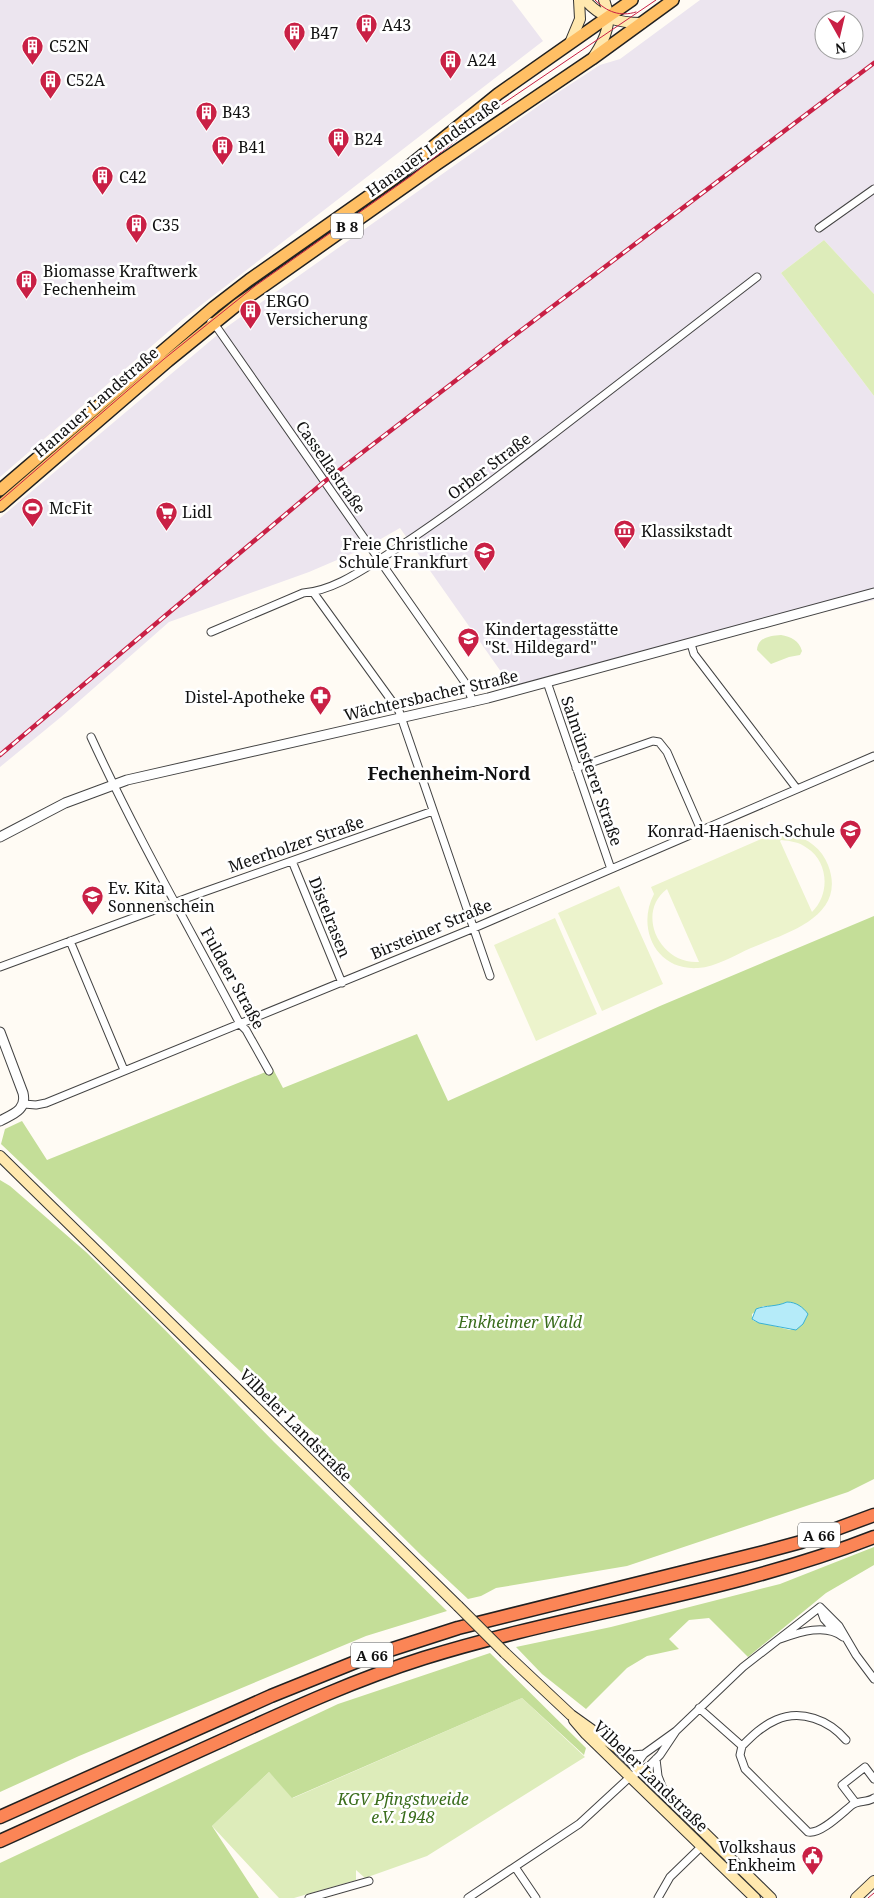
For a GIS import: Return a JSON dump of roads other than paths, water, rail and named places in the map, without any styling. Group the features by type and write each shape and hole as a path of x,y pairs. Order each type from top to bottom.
{"highway":[{"name":"A 66","path":"0,1817 271,1696 368,1657 458,1628 773,1550 801,1542 874,1515"},
{"name":"A 66","path":"0,1841 281,1713 424,1658 537,1627 746,1578 801,1562 874,1537"}],"main road":[{"path":"570,44 580,19 579,0"},
{"path":"585,0 599,14 608,18 619,22 642,23"},
{"path":"592,59 606,34 608,18 604,0"},
{"name":"Hanauer Landstraße","path":"0,490 194,324 250,280 393,179 478,109 632,0"},
{"name":"Hanauer Landstraße","path":"0,506 237,305 347,226 592,59 673,0"},
{"name":"Vilbeler Landstraße","path":"0,1156 570,1715 586,1734 630,1778 755,1898"},
{"name":"Vilbeler Landstraße","path":"570,1715 620,1750 771,1898"},
{"path":"856,1898 874,1881"}],"street":[{"path":"819,228 874,190"},
{"name":"Orber Straße","path":"211,632 303,593 313,592 341,581 378,560 472,497 756,276"},
{"path":"194,324 203,321 214,324"},
{"name":"Cassellastraße","path":"214,324 466,684 473,702"},
{"path":"313,592 399,711 490,976"},
{"name":"Wächtersbacher Straße","path":"0,838 65,803 152,773 473,702 874,593"},
{"path":"691,644 694,654 797,789"},
{"name":"Salmünsterer Straße","path":"547,682 611,869"},
{"name":"Fuldaer Straße","path":"91,737 113,785 240,1024 246,1030 269,1071"},
{"path":"576,768 653,741 659,742 667,752 701,830"},
{"name":"Birsteiner Straße","path":"24,1104 30,1106 41,1104 342,983 874,756"},
{"name":"Meerholzer Straße","path":"0,967 433,811"},
{"name":"Distelrasen","path":"292,861 342,983"},
{"path":"70,941 124,1070"},
{"path":"0,1032 23,1092 24,1104 20,1111 0,1121"},
{"path":"820,1607 824,1619 835,1631 845,1638"},
{"path":"820,1607 839,1626 845,1638 874,1678"},
{"path":"620,1750 633,1755 644,1754 676,1731 742,1667 820,1607"},
{"path":"773,1642 806,1631 835,1631"},
{"path":"699,1708 742,1746"},
{"path":"846,1740 834,1728 823,1722 805,1716 795,1716 776,1720 765,1726 742,1746 740,1755 746,1769 808,1832 817,1832 855,1802 870,1801 874,1798"},
{"path":"638,1768 656,1759 676,1731"},
{"path":"468,1898 579,1824 630,1778 638,1768 644,1754"},
{"path":"656,1759 658,1776 668,1798"},
{"path":"855,1802 842,1785 865,1767 874,1779"},
{"path":"658,1898 670,1877 702,1846"},
{"path":"515,1867 536,1898"},
{"path":"309,1898 369,1881"}],"water":[{"path":"787,1302 799,1305 808,1314 803,1324 796,1330 759,1323 752,1319 756,1309"}],"tram line":[{"path":"595,0 604,8 619,14 636,12"},
{"path":"0,501 164,359 255,286 411,176 501,105 656,0"},
{"path":"868,1898 874,1893"}],"railway":[{"path":"0,755 324,482 874,63"}],"place":[{"name":"A43","path":"366,44"},
{"name":"B47","path":"294,52"},
{"name":"C52N","path":"33,65"},
{"name":"A24","path":"451,79"},
{"name":"C52A","path":"50,99"},
{"name":"B43","path":"206,131"},
{"name":"B24","path":"338,158"},
{"name":"B41","path":"222,166"},
{"name":"C42","path":"103,196"},
{"name":"C35","path":"136,244"},
{"name":"Biomasse Kraftwerk Fechenheim","path":"27,299"},
{"name":"ERGO Versicherung","path":"250,329"},
{"name":"McFit","path":"33,527"},
{"name":"Lidl","path":"166,531"},
{"name":"Klassikstadt","path":"625,550"},
{"name":"Freie Christliche Schule Frankfurt","path":"484,572"},
{"name":"Kindertagesstätte \"St. Hildegard\"","path":"469,657"},
{"name":"Distel-Apotheke","path":"321,716"},
{"name":"Konrad-Haenisch-Schule","path":"851,850"},
{"name":"Ev. Kita Sonnenschein","path":"92,916"},
{"name":"Volkshaus Enkheim","path":"812,1875"}],"district":[{"name":"Fechenheim-Nord","path":"449,773"}],"park label":[{"name":"Enkheimer Wald","path":"520,1322"},
{"name":"KGV Pfingstweide e.V. 1948","path":"403,1808"}]}
